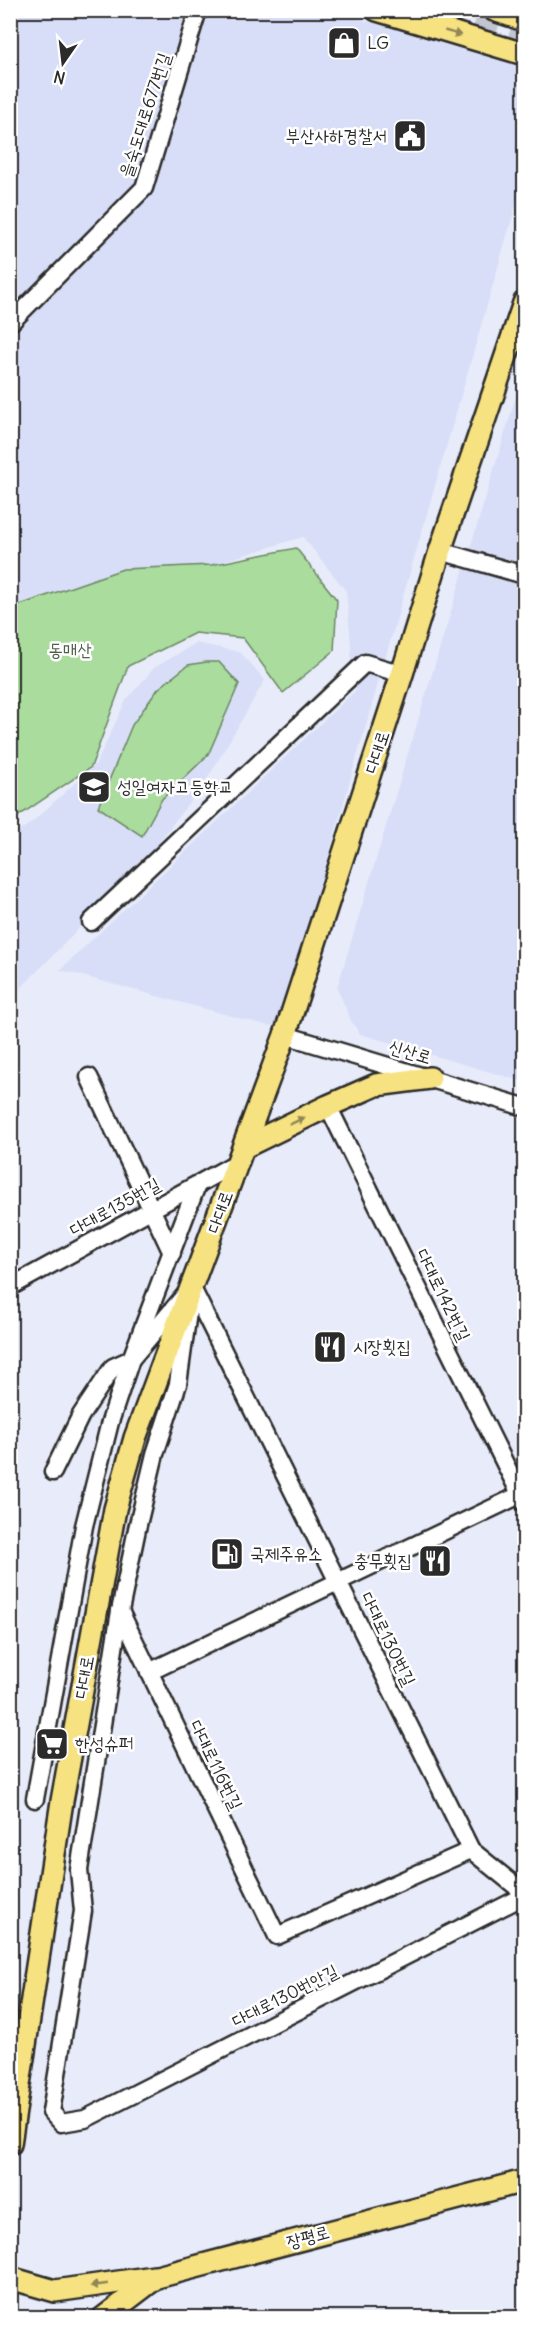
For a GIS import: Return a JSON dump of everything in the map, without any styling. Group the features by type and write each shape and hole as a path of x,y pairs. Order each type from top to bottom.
{"main road":[{"path":"377,10 525,54"},
{"path":"494,10 524,20"},
{"name":"다대로","path":"10,2144 62,1801 115,1509 135,1437 285,1035 440,551 525,303"},
{"path":"241,1155 327,1106 376,1085 430,1078"},
{"name":"장평로","path":"103,2318 157,2277 525,2181"},
{"path":"10,2278 55,2291 157,2277"}],"street":[{"name":"을숙도대로677번길","path":"10,323 144,188 198,10"},
{"path":"440,551 525,575"},
{"path":"91,922 365,663 402,675"},
{"name":"신산로","path":"285,1035 525,1107"},
{"path":"89,1077 172,1254"},
{"name":"다대로142번길","path":"327,1106 523,1497"},
{"name":"다대로135번길","path":"10,1287 197,1185 241,1155"},
{"path":"35,1799 84,1526 110,1422 131,1359 197,1185"},
{"path":"53,1472 81,1414 113,1367 131,1359 192,1288"},
{"path":"120,1611 155,1454 178,1384 192,1288"},
{"name":"다대로130번길","path":"192,1288 471,1850 525,1895"},
{"path":"150,1672 523,1497"},
{"name":"다대로116번길","path":"120,1611 278,1936 471,1850"},
{"name":"다대로130번안길","path":"120,1611 79,1870 83,1911 51,2112 61,2123 85,2120 525,1895"}],"shaded area":[{"path":"10,11 332,11 524,68 524,177 280,1024 269,1026 60,970 356,690 351,677 351,644 346,591 303,537 211,565 123,569 11,608"},
{"path":"524,370 524,1082 360,1034 351,1021 337,988"},
{"name":"성일여자고등학교","path":"196,643 240,652 265,680 209,776 144,862 21,988 11,1010 11,837 32,822 96,764 126,700 154,668"}],"green space":[{"name":"동매산","path":"296,548 337,600 334,651 283,693 243,638 195,633 128,666 91,767 11,821 11,608 123,569 211,565"},
{"path":"219,662 239,684 208,755 162,799 142,836 98,807 132,725 158,689 188,665"}],"tunnel":[{"path":"441,10 524,35"}],"place":[{"name":"LG","path":"344,43"},
{"name":"부산사하경찰서","path":"410,136"},
{"name":"성일여자고등학교","path":"94,787"},
{"name":"시장횟집","path":"330,1347"},
{"name":"국제주유소","path":"227,1554"},
{"name":"충무횟집","path":"435,1561"},
{"name":"한성슈퍼","path":"52,1744"}]}
